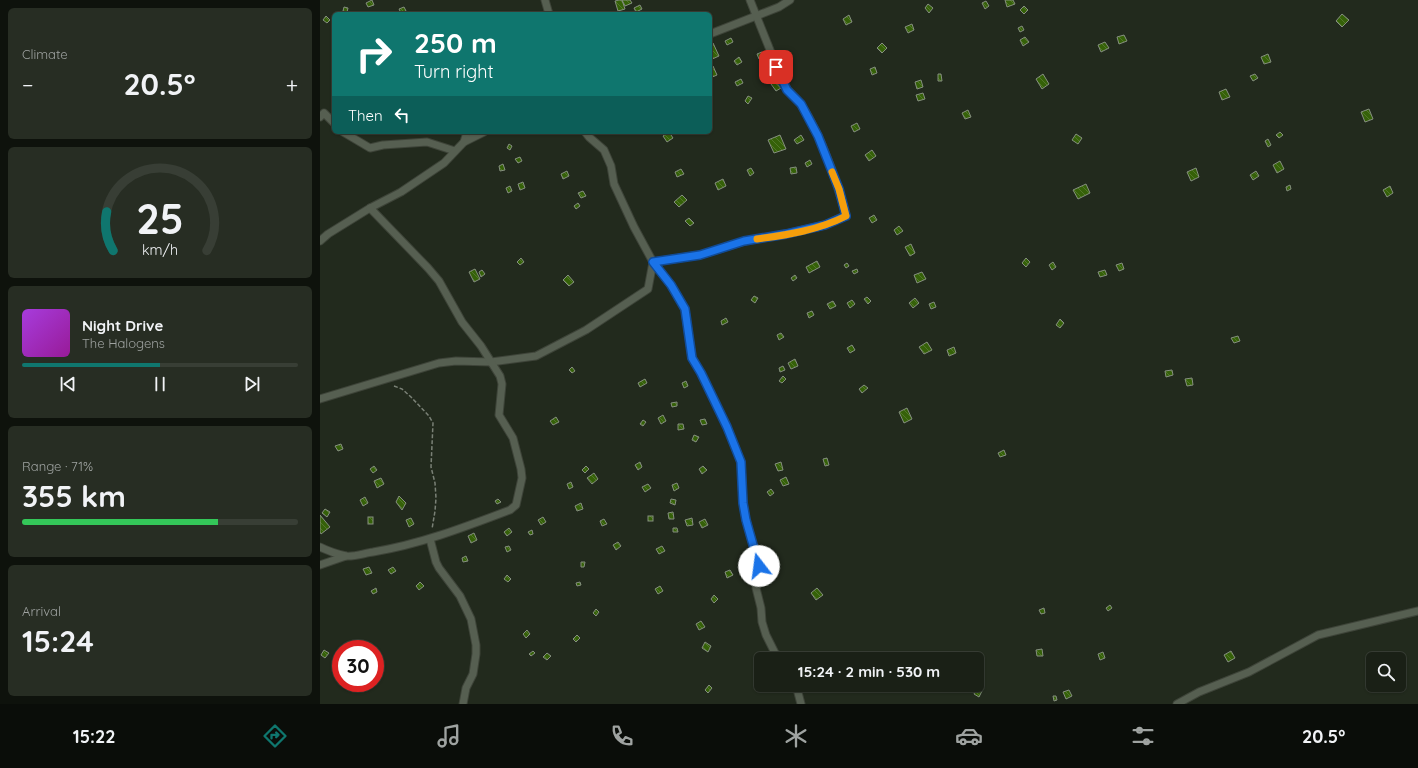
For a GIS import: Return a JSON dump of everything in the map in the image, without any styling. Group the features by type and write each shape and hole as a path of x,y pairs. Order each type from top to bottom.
{"street":[{"path":"545,0 548,12"},
{"path":"653,262 700,255 744,241 786,234 825,225 846,216 839,189 818,136 801,104 784,85 750,0"},
{"path":"712,33 779,7 790,0"},
{"path":"320,117 324,112 332,121"},
{"path":"346,134 370,148 383,145 427,142 455,151"},
{"path":"464,142 466,134"},
{"path":"320,241 328,234 370,208 407,188 444,163 464,142 480,134"},
{"path":"587,134 604,150 611,166 614,184 653,262 671,285 685,309 692,358 701,373 727,427 741,462 743,503 746,520 759,566 756,588 761,608 762,622 775,652"},
{"path":"320,565 348,556 395,548 430,539 510,510 516,505 522,478 512,438 500,415 502,384 500,376 462,322 439,281 370,208"},
{"path":"320,399 440,363 456,361 491,362 536,356 586,330 648,289 653,262"},
{"path":"430,539 436,562 460,596 471,619 476,645 476,654 473,674 466,688 464,704"},
{"path":"320,547 331,552 348,556"},
{"path":"1178,704 1206,689 1249,672 1318,635 1418,611"},
{"path":"798,692 801,704"}],"path":[{"path":"382,381 402,389 429,416 433,423 431,467 435,483 436,511 430,539"}],"building":[{"path":"372,0 374,5 368,7 366,3"},
{"path":"622,0 625,9 618,11 615,1"},
{"path":"622,0 630,0 632,3 625,6"},
{"path":"1005,0 1013,0 1015,4 1007,7"},
{"path":"986,1 989,6 985,9 982,3"},
{"path":"928,4 933,8 929,13 925,8"},
{"path":"640,5 642,9 636,12 634,8"},
{"path":"1024,6 1028,10 1024,14 1020,10"},
{"path":"344,7 348,8 347,12 343,11"},
{"path":"404,7 406,11 400,12 399,9"},
{"path":"1342,14 1349,20 1342,27 1336,21"},
{"path":"849,15 852,22 846,25 843,19"},
{"path":"326,16 330,20 327,23 323,20"},
{"path":"912,24 914,30 908,33 905,27"},
{"path":"1022,26 1024,30 1020,32 1018,28"},
{"path":"1124,35 1127,41 1119,44 1117,37"},
{"path":"1025,37 1029,42 1023,46 1020,40"},
{"path":"731,38 733,42 727,45 725,41"},
{"path":"1105,42 1109,48 1101,52 1098,45"},
{"path":"713,43 719,56 712,59"},
{"path":"882,43 887,48 882,53 877,48"},
{"path":"762,52 764,57 759,59 757,54"},
{"path":"1268,54 1271,62 1264,64 1261,57"},
{"path":"739,57 742,62 737,65 734,61"},
{"path":"713,66 717,75 712,77"},
{"path":"875,67 877,73 872,75 870,69"},
{"path":"938,74 941,74 942,81 938,81"},
{"path":"1043,74 1049,84 1042,89 1036,79"},
{"path":"1255,74 1258,78 1253,81 1250,76"},
{"path":"741,79 743,83 737,86 735,82"},
{"path":"921,80 923,87 917,89 915,82"},
{"path":"775,81 781,88 776,91 771,84"},
{"path":"1226,89 1230,97 1222,100 1219,92"},
{"path":"923,93 925,99 918,101 916,95"},
{"path":"748,96 752,98 748,104 745,101"},
{"path":"1369,109 1373,119 1365,122 1361,112"},
{"path":"968,110 971,117 965,119 962,113"},
{"path":"857,123 860,129 854,132 851,126"},
{"path":"1280,132 1283,135 1279,138 1276,135"},
{"path":"670,134 673,138 667,142 663,136"},
{"path":"1076,134 1082,138 1078,144 1072,140"},
{"path":"780,135 786,149 774,153 768,140"},
{"path":"801,135 804,140 797,144 794,140"},
{"path":"1268,139 1271,145 1268,147 1265,141"},
{"path":"509,144 512,146 510,150 507,148"},
{"path":"872,150 876,156 869,161 865,155"},
{"path":"520,157 522,161 518,163 515,159"},
{"path":"810,160 812,164 807,167 805,163"},
{"path":"1280,161 1284,169 1277,173 1273,165"},
{"path":"503,164 505,170 500,171 499,166"},
{"path":"796,167 797,173 791,174 790,168"},
{"path":"751,168 754,173 750,176 747,170"},
{"path":"1196,168 1199,177 1191,181 1187,172"},
{"path":"681,169 684,174 677,177 675,172"},
{"path":"567,171 569,176 563,179 561,174"},
{"path":"1256,171 1259,176 1253,180 1250,175"},
{"path":"723,179 726,186 718,190 715,183"},
{"path":"523,182 525,188 520,190 518,184"},
{"path":"1086,184 1090,193 1078,199 1073,190"},
{"path":"1290,185 1291,189 1287,191 1286,187"},
{"path":"510,186 512,191 508,193 506,188"},
{"path":"1390,186 1393,193 1387,197 1383,190"},
{"path":"583,191 586,196 581,198 578,193"},
{"path":"682,195 687,200 679,207 674,202"},
{"path":"578,203 580,206 576,209 574,206"},
{"path":"874,215 877,220 872,223 869,218"},
{"path":"689,218 694,223 690,226 685,221"},
{"path":"899,226 903,231 897,235 894,230"},
{"path":"911,244 915,253 910,256 905,247"},
{"path":"521,258 524,262 520,265 517,262"},
{"path":"1026,258 1030,262 1026,267 1022,263"},
{"path":"817,261 820,267 809,273 806,267"},
{"path":"1053,262 1056,267 1052,270 1049,265"},
{"path":"847,263 849,266 846,268 844,265"},
{"path":"1122,263 1124,269 1119,271 1116,265"},
{"path":"475,269 480,279 474,282 469,272"},
{"path":"857,269 858,272 854,274 852,271"},
{"path":"482,270 485,274 481,277 479,272"},
{"path":"1105,270 1107,275 1100,277 1098,272"},
{"path":"922,272 926,279 917,283 914,275"},
{"path":"568,275 574,282 569,286 563,280"},
{"path":"795,275 797,278 793,281 791,278"},
{"path":"754,296 758,298 755,303 751,300"},
{"path":"867,297 871,301 868,304 864,299"},
{"path":"915,298 919,303 913,308 909,303"},
{"path":"852,300 855,304 850,308 847,303"},
{"path":"833,301 836,306 830,309 827,304"},
{"path":"934,302 936,307 931,309 929,304"},
{"path":"812,311 814,315 809,318 807,313"},
{"path":"726,318 728,322 722,325 721,321"},
{"path":"1060,319 1064,323 1060,328 1056,325"},
{"path":"781,333 784,337 779,340 777,335"},
{"path":"1238,336 1240,341 1234,343 1231,338"},
{"path":"927,342 932,350 924,354 919,347"},
{"path":"852,345 855,350 850,353 847,348"},
{"path":"954,347 956,353 949,356 947,350"},
{"path":"795,359 798,366 791,369 788,363"},
{"path":"783,366 785,370 780,372 779,368"},
{"path":"572,367 575,371 572,373 569,370"},
{"path":"1172,370 1173,375 1166,377 1165,371"},
{"path":"783,376 786,379 782,383 779,381"},
{"path":"1192,378 1193,385 1187,386 1185,379"},
{"path":"645,379 647,383 640,387 638,383"},
{"path":"686,381 688,386 684,388 682,383"},
{"path":"864,385 868,388 862,393 859,389"},
{"path":"677,402 677,406 672,407 671,403"},
{"path":"907,408 912,419 904,423 899,412"},
{"path":"663,415 666,421 661,424 658,418"},
{"path":"556,417 559,422 553,425 550,421"},
{"path":"705,419 707,424 702,425 700,420"},
{"path":"643,420 646,422 643,426 640,424"},
{"path":"678,424 683,424 684,429 678,430"},
{"path":"694,435 699,437 696,442 692,440"},
{"path":"341,444 343,449 338,451 335,446"},
{"path":"1004,450 1006,455 1000,457 998,453"},
{"path":"827,458 829,465 825,466 823,459"},
{"path":"640,462 642,467 638,470 635,465"},
{"path":"781,462 783,470 778,471 775,464"},
{"path":"374,466 377,470 373,473 370,469"},
{"path":"586,466 589,469 585,473 582,470"},
{"path":"703,466 707,470 702,474 699,469"},
{"path":"594,473 598,479 592,484 587,478"},
{"path":"786,477 789,484 783,486 780,480"},
{"path":"381,478 384,484 377,488 374,481"},
{"path":"571,482 573,487 569,489 567,484"},
{"path":"677,483 679,488 674,491 672,485"},
{"path":"648,484 651,488 645,492 642,487"},
{"path":"771,489 774,493 770,496 767,492"},
{"path":"399,496 406,503 402,510 396,502"},
{"path":"365,497 368,503 363,506 360,500"},
{"path":"498,499 501,502 497,504 495,501"},
{"path":"671,499 676,500 675,505 670,503"},
{"path":"581,503 583,509 577,511 575,506"},
{"path":"325,509 330,512 327,517 322,513"},
{"path":"673,512 674,519 669,519 668,513"},
{"path":"320,515 330,527 321,534 320,532"},
{"path":"648,516 653,516 653,521 648,521"},
{"path":"368,517 373,517 373,524 368,524"},
{"path":"543,517 546,522 541,525 538,520"},
{"path":"411,518 414,524 409,527 406,520"},
{"path":"692,518 693,525 687,526 685,520"},
{"path":"604,519 607,524 602,526 600,521"},
{"path":"705,519 708,525 702,528 699,522"},
{"path":"509,528 512,532 507,536 504,532"},
{"path":"673,528 677,528 678,532 673,532"},
{"path":"532,530 533,534 530,535 528,532"},
{"path":"474,533 477,540 471,543 468,536"},
{"path":"618,542 621,546 616,550 613,545"},
{"path":"509,546 511,550 507,552 505,547"},
{"path":"662,546 665,551 659,554 656,549"},
{"path":"466,556 468,561 463,562 462,558"},
{"path":"581,562 585,562 584,567 581,567"},
{"path":"369,567 372,573 366,575 363,569"},
{"path":"393,567 396,571 391,574 388,570"},
{"path":"730,570 733,575 727,578 725,572"},
{"path":"507,575 511,579 508,582 504,579"},
{"path":"420,582 424,586 419,590 416,586"},
{"path":"580,582 581,585 577,586 576,583"},
{"path":"660,586 663,591 658,594 655,589"},
{"path":"376,588 377,592 373,594 371,591"},
{"path":"817,588 823,595 816,600 811,593"},
{"path":"714,595 718,599 714,603 711,599"},
{"path":"1110,605 1112,608 1108,611 1106,608"},
{"path":"1044,608 1045,613 1041,614 1039,610"},
{"path":"596,609 599,612 596,616 593,613"},
{"path":"701,621 705,627 699,630 696,624"},
{"path":"527,630 530,634 526,638 523,634"},
{"path":"577,635 580,638 576,642 573,639"},
{"path":"705,642 711,646 708,652 702,648"},
{"path":"1042,649 1043,656 1037,656 1036,650"},
{"path":"324,650 329,653 325,658 321,655"},
{"path":"533,651 535,653 531,656 529,654"},
{"path":"1231,651 1235,658 1228,662 1224,655"},
{"path":"1103,652 1105,658 1100,660 1098,654"},
{"path":"547,653 551,656 547,660 543,657"},
{"path":"709,685 712,688 708,693 705,690"},
{"path":"1069,690 1072,696 1066,699 1063,692"},
{"path":"975,692 982,692 979,697 974,694"},
{"path":"1053,696 1056,696 1057,700 1054,701"}],"slow traffic":[{"path":"757,239 825,225 846,216 839,189 832,172"}],"route":[{"path":"759,566 746,520 743,503 741,462 727,427 701,373 692,358 685,309 671,285 653,262 675,260 700,255 731,244 767,238 825,225 846,216 839,189 818,136 807,113 796,98 787,90 776,67"}]}
